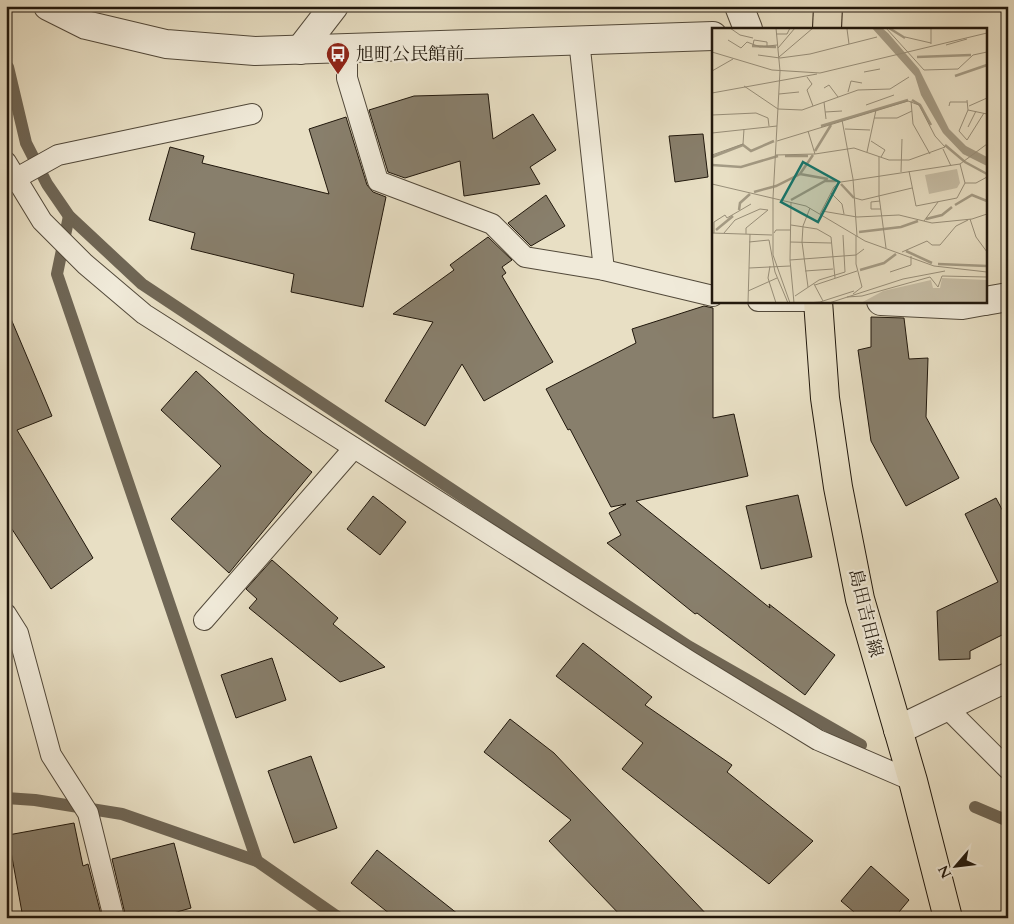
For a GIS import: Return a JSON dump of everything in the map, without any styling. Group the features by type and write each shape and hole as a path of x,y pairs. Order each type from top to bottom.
{"main road":[{"path":"827,28 828,6"},
{"name":"島田吉田線","path":"818,302 825,398 838,487 860,599 913,781 948,918"}],"street":[{"path":"48,6 86,25 166,44 255,52 712,36"},
{"path":"300,50 334,6"},
{"path":"739,6 748,28"},
{"path":"986,301 1008,297"},
{"path":"901,302 962,305 979,302"},
{"path":"898,730 1008,677"}],"lane":[{"path":"579,40 604,270"},
{"path":"347,50 347,78 378,181 492,224 526,257 604,270 712,296"},
{"path":"252,114 58,155 9,174 42,221 85,264 144,314 818,740 913,781"},
{"path":"204,620 354,448"},
{"path":"6,614 18,632 51,755 88,813 114,918"},
{"path":"946,707 1008,769"}],"building":[{"path":"488,94 493,139 533,114 556,150 530,167 540,184 464,196 460,161 405,178 388,172 369,110 414,96"},
{"path":"346,117 367,185 373,192 386,197 363,307 291,292 294,274 191,249 195,233 149,220 170,147 204,156 202,163 329,194 309,129"},
{"path":"703,134 708,177 675,182 669,136"},
{"path":"546,195 565,226 531,246 508,223"},
{"path":"488,237 512,260 502,267 506,273 502,276 553,362 484,401 462,364 425,426 385,401 433,322 393,314 454,270 450,265"},
{"path":"704,306 713,308 713,418 734,414 748,476 636,501 770,608 769,604 835,655 805,695 697,613 695,614 607,543 621,535 609,513 626,504 611,507 570,429 568,430 546,389 636,343 632,329"},
{"path":"6,307 52,416 17,430 93,558 51,589 6,520"},
{"path":"871,317 904,318 909,359 928,358 926,417 959,478 906,506 871,441 858,350 871,347"},
{"path":"196,371 263,433 312,472 229,573 171,519 221,466 161,410"},
{"path":"798,495 812,557 761,569 746,506"},
{"path":"373,496 406,522 380,555 347,529"},
{"path":"996,498 1008,521 1008,632 970,651 970,659 939,660 937,611 998,582 965,514"},
{"path":"272,560 338,618 333,624 385,667 340,682 249,608 257,599 246,589"},
{"path":"583,643 652,697 645,705 732,765 727,772 813,841 769,884 622,769 643,743 556,676"},
{"path":"272,658 286,700 236,718 221,675"},
{"path":"510,719 554,753 710,918 623,918 549,841 571,820 484,752"},
{"path":"311,756 337,828 294,843 268,771"},
{"path":"74,823 83,866 88,864 102,918 23,918 8,835"},
{"path":"174,843 191,908 156,918 126,918 112,859"},
{"path":"377,850 463,918 395,918 351,883"},
{"path":"871,866 909,900 894,918 861,918 841,901"}],"waterway":[{"path":"8,67 26,143 47,184 69,216 142,284 688,646 861,745"},
{"path":"69,216 57,274 257,861"},
{"path":"6,798 35,800 122,814 257,861 339,918"},
{"path":"975,807 1008,821"}],"place":[{"name":"旭町公民館前","path":"338,75"}]}
